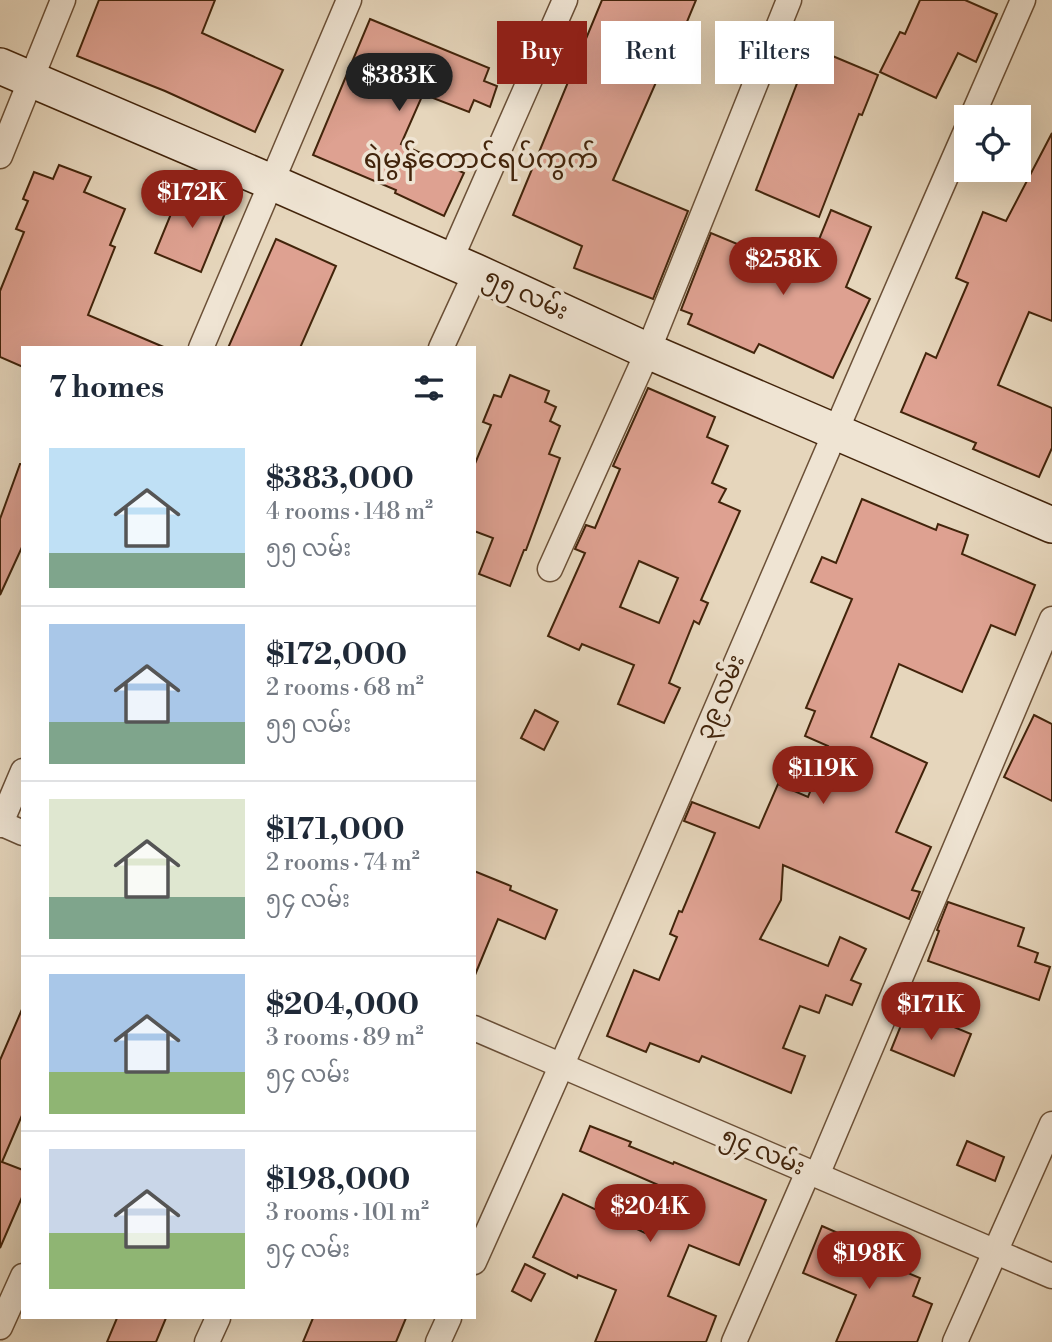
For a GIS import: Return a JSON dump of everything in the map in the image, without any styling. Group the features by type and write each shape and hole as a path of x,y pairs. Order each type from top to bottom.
{"main road":[{"name":"၅၅ လမ်း","path":"15,73 271,182 648,351 1052,525"}],"street":[{"path":"0,156 15,73 63,0"},
{"path":"202,346 349,0"},
{"path":"442,346 463,266 565,0"},
{"path":"550,569 648,351 789,0"},
{"path":"977,105 1023,0"},
{"name":"၃၉ လမ်း","path":"476,1258 563,1065 954,158"},
{"path":"734,1342 813,1174 1052,619"},
{"path":"21,776 0,824 21,832"},
{"name":"၅၄ လမ်း","path":"476,1029 1052,1276"},
{"path":"955,1342 1052,1124"},
{"path":"0,1327 21,1280"},
{"path":"207,1342 218,1319"},
{"path":"438,1342 449,1319"}],"building":[{"path":"99,0 215,0 202,33 283,70 255,132 165,91 77,56"},
{"path":"602,0 696,0 687,21 601,21 601,84 655,84 613,180 688,211 653,299 574,268 582,246 513,215 567,84 587,84 587,36"},
{"path":"920,0 965,0 997,14 976,62 958,53 936,98 880,72 900,32 905,34"},
{"path":"370,19 489,68 484,81 497,86 490,107 474,100 469,112 423,94 401,144 464,173 444,216 395,193 396,190 313,155"},
{"path":"834,57 878,75 862,115 859,114 819,217 756,190 797,84 834,84"},
{"path":"1052,133 1052,321 1029,312 998,385 1052,408 1052,448 1039,477 973,449 976,443 901,412 926,353 936,358 968,283 956,278 983,212 1006,221 1026,182 1031,182 1031,173"},
{"path":"59,165 91,177 84,192 125,209 110,245 115,247 88,315 161,346 21,346 21,366 0,357 0,291 24,232 16,229 28,201 23,199 34,172 53,179"},
{"path":"182,187 228,206 201,272 155,253"},
{"path":"831,210 871,227 846,287 870,299 833,378 759,344 754,353 688,324 692,314 681,310 711,233 797,269 799,265 807,269"},
{"path":"276,239 336,266 301,346 229,346"},
{"path":"510,375 549,391 545,402 556,407 550,421 560,426 549,454 560,458 510,586 479,574 493,538 476,532 476,461 491,425 483,422 494,395 501,397"},
{"path":"648,388 715,417 707,437 728,446 712,483 726,489 719,502 740,511 701,600 708,603 699,624 694,621 669,683 680,688 664,723 618,704 634,665 582,644 579,650 548,636 585,553 575,549 586,525 595,528 620,469 613,466","holes":["639,561 678,578 659,623 620,607"]},
{"path":"21,464 21,549 0,595 0,519"},
{"path":"862,499 936,530 938,524 968,535 962,554 1035,585 1015,635 991,625 962,692 899,664 871,737 927,763 896,832 931,847 912,890 920,892 909,919 783,865 781,900 760,939 828,966 840,937 866,949 851,980 861,984 852,1005 826,995 819,1013 800,1006 783,1048 805,1056 791,1093 702,1056 699,1062 650,1043 646,1052 607,1036 634,970 659,980 677,937 670,934 715,833 684,821 692,802 759,828 778,784 808,797 828,746 805,736 815,711 806,708 852,599 811,582 822,557 836,563"},
{"path":"535,710 558,722 544,750 521,738"},
{"path":"1034,715 1052,724 1052,801 1004,777"},
{"path":"476,872 557,910 545,939 498,919 476,973"},
{"path":"948,902 1024,928 1018,946 1038,953 1035,962 1050,967 1039,1000 928,961"},
{"path":"908,1008 971,1034 954,1076 891,1050"},
{"path":"21,1012 21,1118 2,1162 21,1169 21,1200 0,1248 0,1060"},
{"path":"590,1126 631,1142 629,1146 766,1200 739,1265 689,1245 668,1296 716,1316 706,1342 595,1342 616,1290 578,1275 577,1278 533,1257 563,1194 645,1233 663,1187 580,1151"},
{"path":"967,1141 1004,1157 995,1181 957,1165"},
{"path":"822,1226 845,1236 844,1239 875,1251 872,1258 920,1278 913,1296 932,1304 917,1342 836,1342 856,1295 803,1273"},
{"path":"525,1264 545,1274 531,1301 512,1291"},
{"path":"117,1319 166,1319 156,1342 107,1342"},
{"path":"313,1319 406,1319 396,1342 303,1342"}],"district":[{"name":"ရဲမွန်တောင်ရပ်ကွက်","path":"481,159"}]}
